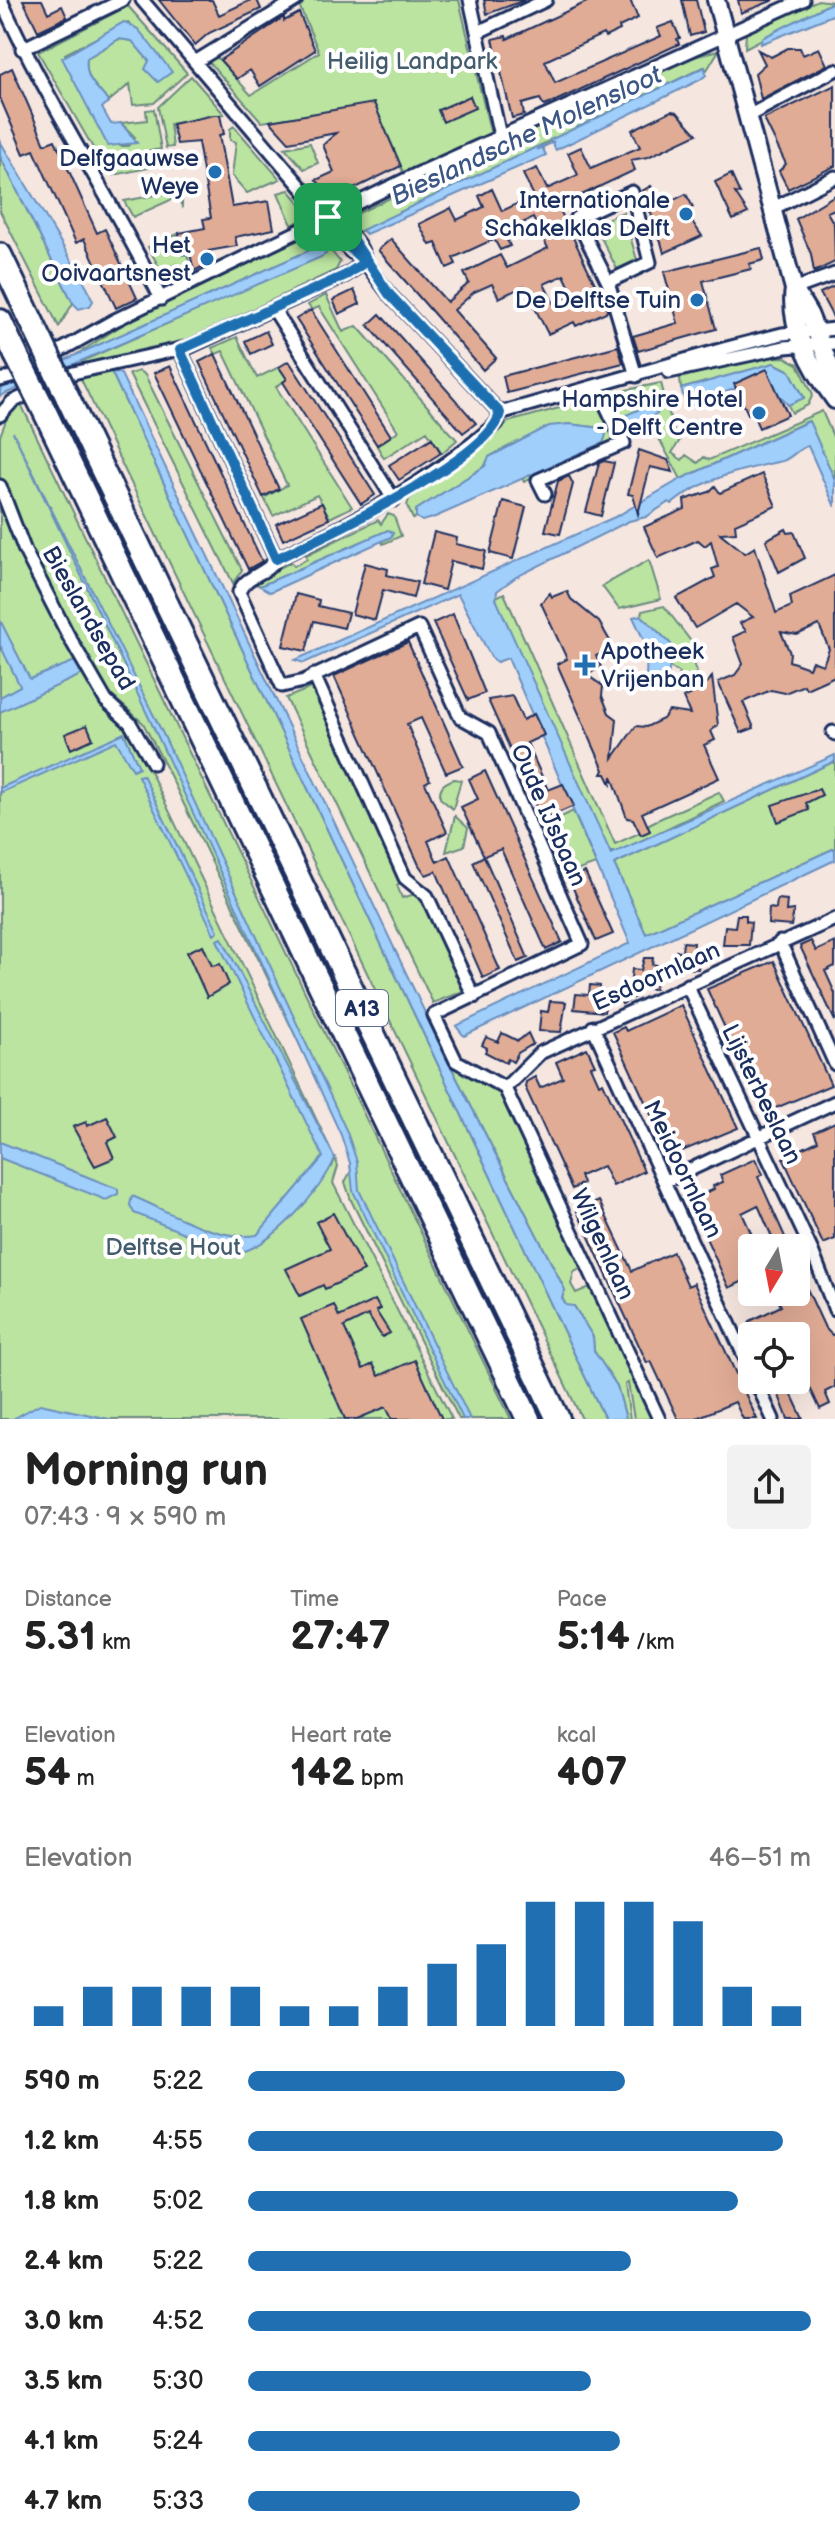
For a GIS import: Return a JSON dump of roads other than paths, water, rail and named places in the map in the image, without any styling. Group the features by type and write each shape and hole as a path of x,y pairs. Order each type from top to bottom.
{"highway":[{"name":"A13","path":"0,255 558,1419"},
{"name":"A13","path":"0,321 528,1419"}],"main road":[{"path":"716,0 794,289 791,307 816,340 834,376 835,387"},
{"path":"816,340 817,375 835,400"}],"street":[{"path":"1,0 22,49 129,234 161,299"},
{"path":"22,49 123,0"},
{"path":"142,0 328,217 350,234 364,251 365,262 389,294 500,413 782,334 816,340 835,329"},
{"path":"195,62 296,0"},
{"path":"470,0 500,136"},
{"path":"478,32 546,0"},
{"path":"0,380 29,369 161,299 328,217 803,0"},
{"path":"746,117 835,70"},
{"path":"772,209 835,177"},
{"path":"608,282 650,262 632,192 576,218 608,282 640,375"},
{"path":"0,414 28,393 73,373 180,350 365,262"},
{"path":"794,289 835,274"},
{"path":"273,308 394,500"},
{"path":"180,350 276,559"},
{"path":"545,494 538,480 624,443 597,387"},
{"name":"Oude IJsbaan","path":"500,413 497,423 462,453 394,500 276,559 271,567 244,582 239,599 279,683 291,687 419,627 460,717 489,733 582,944 434,1015 456,1061 505,1088"},
{"name":"Bieslandsepad","path":"0,486 34,571 68,635 106,701 130,723 153,763"},
{"path":"314,675 405,878 427,896 474,997"},
{"name":"Esdoornlaan","path":"505,1088 540,1053 835,919"},
{"path":"780,942 835,1064"},
{"name":"Lijsterbeslaan","path":"687,985 812,1251 835,1310"},
{"name":"Meidoornlaan","path":"593,1027 738,1342"},
{"name":"Wilgenlaan","path":"505,1088 659,1419"},
{"path":"666,1181 835,1102"},
{"path":"761,1394 773,1419"}],"water":[{"path":"833,2 835,14 761,44 762,38"},
{"path":"124,22 138,29 172,72 158,82 145,69 149,61 132,41 119,39 87,58 89,78 108,102 102,108 111,124 121,123 137,143 108,146 62,58"},
{"path":"705,67 706,75 700,80 556,150 550,140"},
{"path":"0,141 86,285 93,301 90,306 79,309 73,303 0,156"},
{"path":"541,145 546,155 366,234 362,230"},
{"path":"321,245 326,254 321,257 0,396 0,389"},
{"path":"774,363 790,371 804,398 788,405 778,394 736,388 693,405 685,401 681,389"},
{"path":"111,371 121,374 447,1059 565,1290 562,1298 566,1305 574,1306 593,1337 594,1351 617,1386 626,1419 605,1419"},
{"path":"659,403 657,414 632,425 624,416"},
{"path":"809,421 835,480 835,507 808,446 785,460 739,471 697,487 646,517 629,521 516,577 497,591 496,599 611,854 835,755 835,761 614,864 646,934 835,848 835,860 464,1036 456,1026 630,943 508,658 497,662 491,657 458,594 304,663 295,660 617,516 681,479"},
{"path":"569,424 602,428 606,435 603,443 433,518 422,521 416,517 416,510 485,466 489,457 549,426"},
{"path":"13,432 164,736 347,1132 357,1162 359,1190 470,1419 463,1419 353,1191 350,1163 341,1135 159,739"},
{"path":"388,530 393,533 391,537 270,592 260,586"},
{"path":"641,615 674,647 668,675 646,679 647,647 633,617"},
{"path":"0,620 30,679 75,661 83,674 0,712 0,697 20,686 0,645"},
{"path":"124,733 139,767 133,770 116,741 0,793 0,788"},
{"path":"143,775 218,931 214,934 138,776"},
{"path":"222,938 335,1158 319,1186 293,1217 262,1242 234,1253 134,1213 130,1205 132,1196 210,1230 242,1236 257,1235 323,1157 217,940"},
{"path":"0,1142 118,1189 118,1194 106,1200 0,1158"},
{"path":"40,1404 109,1419 13,1419"}],"waterway":[{"name":"Bieslandsche Molensloot","path":"538,149 553,142"}],"place":[{"name":"Delfgaauwse Weye","path":"215,172"},
{"name":"Internationale Schakelklas Delft","path":"686,214"},
{"name":"Het Ooivaartsnest","path":"207,259"},
{"name":"De Delftse Tuin","path":"697,300"},
{"name":"Hampshire Hotel - Delft Centre","path":"759,413"},
{"name":"Apotheek Vrijenban","path":"585,665"}],"park label":[{"name":"Heilig Landpark","path":"412,61"},
{"name":"Delftse Hout","path":"173,1247"}]}
